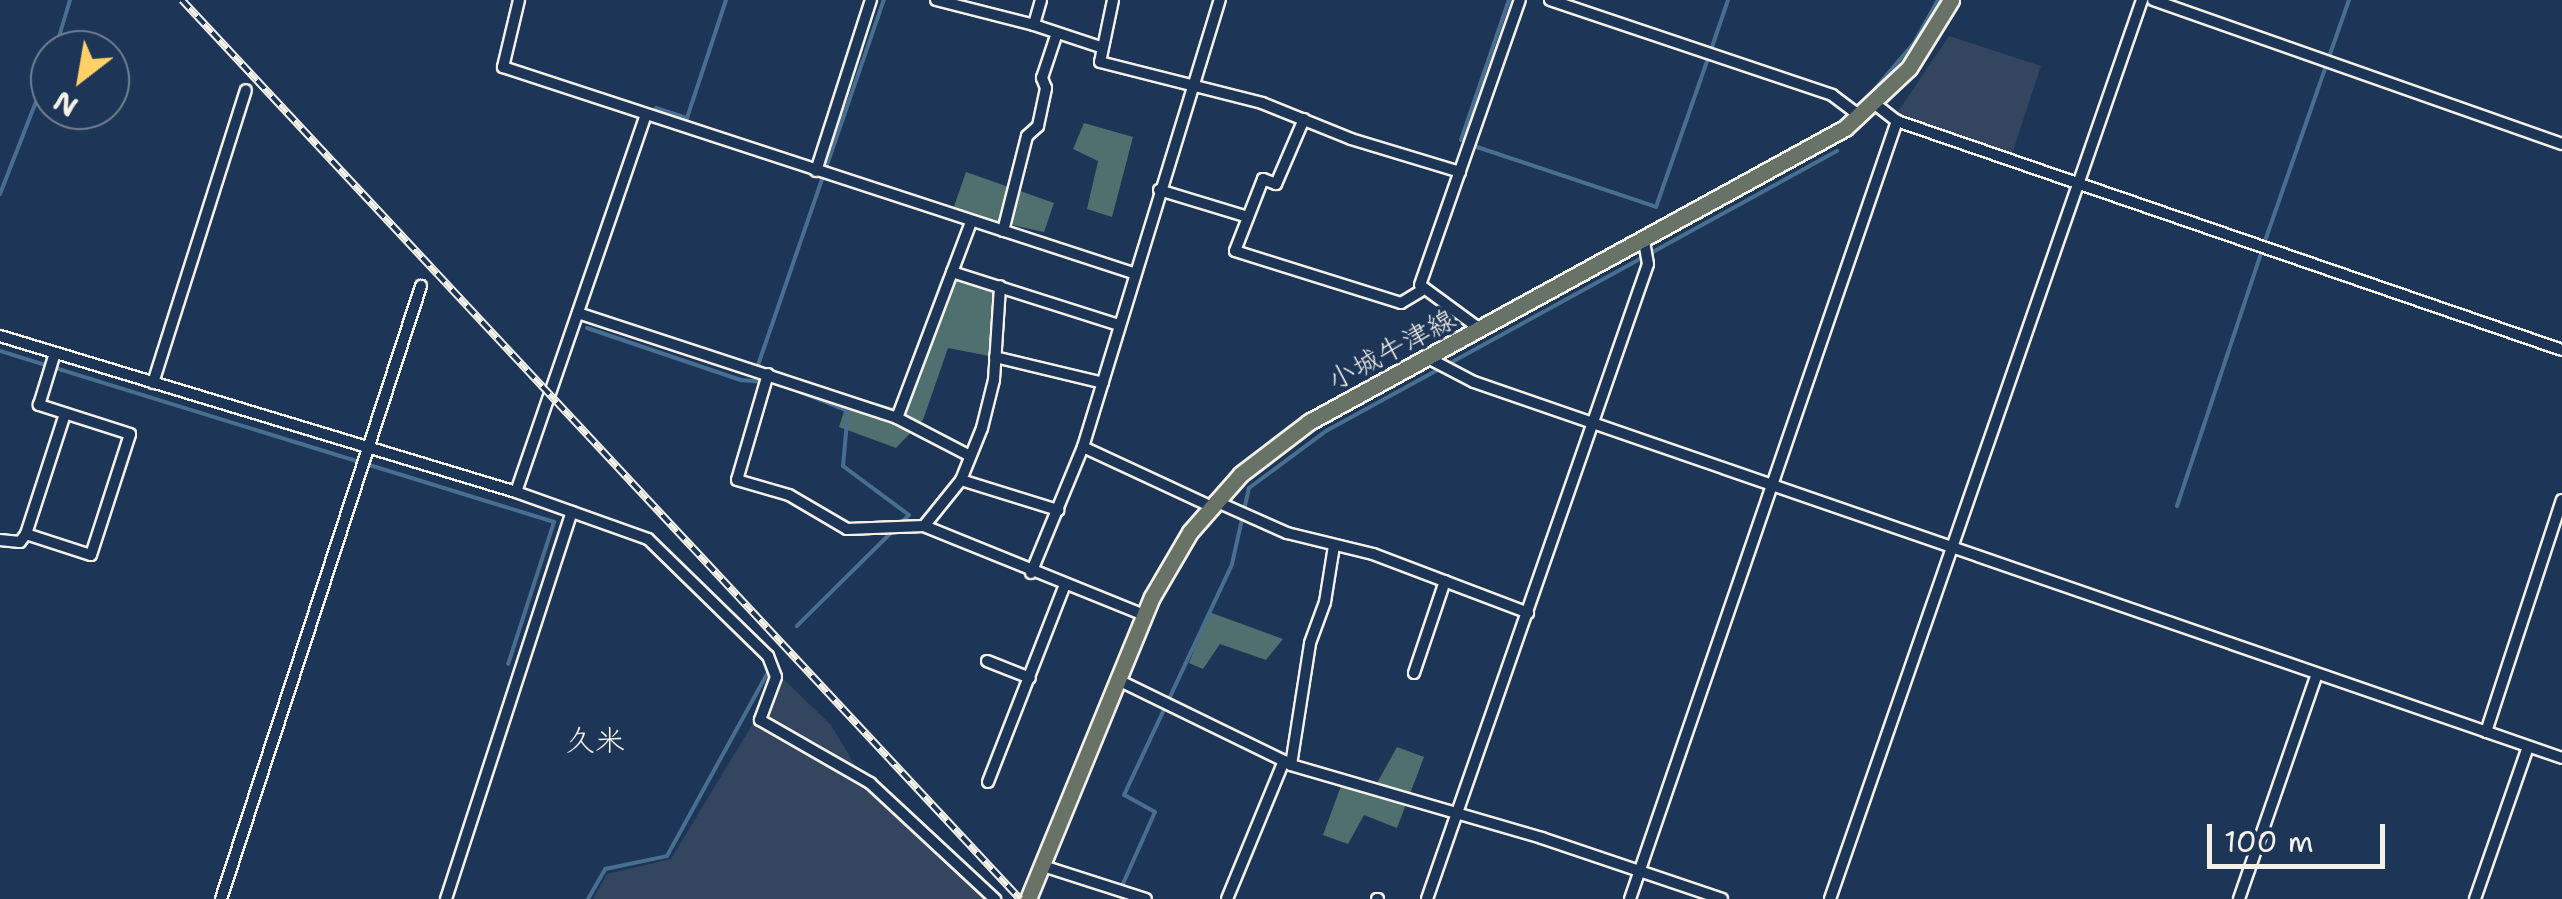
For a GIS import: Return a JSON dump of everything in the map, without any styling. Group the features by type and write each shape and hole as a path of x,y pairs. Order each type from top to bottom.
{"main road":[{"name":"小城牛津線","path":"1028,899 1144,615 1170,563 1213,503 1284,438 1438,365 1480,329 1646,250 1860,116 1925,46 1951,0"}],"street":[{"path":"519,0 499,62 503,67 970,225 1047,240 1133,273"},
{"path":"816,171 871,0"},
{"path":"936,0 1100,47"},
{"path":"1034,25 1042,0"},
{"path":"1114,0 1100,47 1100,62 1192,84 1460,172"},
{"path":"1030,574 1083,448 1133,273 1220,0"},
{"path":"1304,119 1276,184 1262,179 1235,250 1400,303 1421,291 1520,0"},
{"path":"1550,0 1832,96 1860,116"},
{"path":"1830,899 2142,0"},
{"path":"2154,0 2562,144"},
{"path":"1003,231 1027,136 1038,126 1046,88 1042,78 1057,32"},
{"path":"153,382 246,90"},
{"path":"1875,104 1897,121 2562,350"},
{"path":"516,492 646,115"},
{"path":"1630,899 1897,121"},
{"path":"1159,190 1248,218"},
{"path":"898,418 970,225"},
{"path":"1427,899 1594,422 1646,250"},
{"path":"952,272 1119,325"},
{"path":"221,899 421,286"},
{"path":"924,526 961,480 982,428 995,357 1000,286"},
{"path":"1421,291 1480,329"},
{"path":"578,313 748,372 768,374 898,418 968,456"},
{"path":"0,336 516,492 648,540 678,563 768,656 776,677 760,720 870,784 995,899"},
{"path":"26,534 90,555 130,434 39,406 55,353"},
{"path":"995,357 1103,383"},
{"path":"1438,365 2562,758"},
{"path":"768,374 737,480 789,495 837,526 924,526 1030,574 1144,615"},
{"path":"0,540 20,542 26,534 65,414"},
{"path":"1083,448 1240,514 1528,612"},
{"path":"961,480 1058,510"},
{"path":"2486,732 2562,500"},
{"path":"446,899 572,512"},
{"path":"1227,899 1287,763 1310,643 1326,602 1334,546"},
{"path":"1414,673 1445,581"},
{"path":"988,782 1064,587"},
{"path":"987,662 1030,678"},
{"path":"2239,899 2317,674"},
{"path":"1118,680 1287,763 1458,812 1722,899"},
{"path":"2475,899 2528,747"},
{"path":"1042,866 1146,899"}],"shaded area":[{"path":"1949,36 2041,66 2012,154 1897,113"},
{"path":"781,677 831,725 856,767 915,814 1000,899 593,899 607,874 671,859"}],"green space":[{"path":"1084,123 1133,137 1112,217 1087,209 1098,161 1073,149"},
{"path":"966,172 1054,203 1044,232 952,212"},
{"path":"942,276 996,289 989,356 948,348 923,420 896,448 839,427 849,395 894,408"},
{"path":"1209,612 1283,639 1266,660 1220,644 1203,669 1189,663"},
{"path":"1397,747 1424,757 1397,828 1364,815 1348,844 1323,835 1341,786 1372,792"}],"waterway":[{"path":"61,30 70,0"},
{"path":"656,108 687,118 726,0"},
{"path":"756,371 884,0"},
{"path":"1461,140 1509,0"},
{"path":"1712,47 1728,0"},
{"path":"1874,90 1914,43 1938,0"},
{"path":"2329,57 2349,0"},
{"path":"1477,147 1656,207 1707,61"},
{"path":"2265,241 2326,66"},
{"path":"0,194 30,117"},
{"path":"1122,886 1155,812 1124,795 1232,564 1249,488 1326,431 1837,151"},
{"path":"2177,506 2261,253"},
{"path":"587,328 741,380 776,383"},
{"path":"0,351 554,522 508,664"},
{"path":"795,390 848,411 843,466 909,515 797,626"},
{"path":"588,899 605,869 667,856 767,674"}],"railway":[{"path":"182,0 1020,899"}],"district":[{"name":"久米","path":"595,741"}]}
